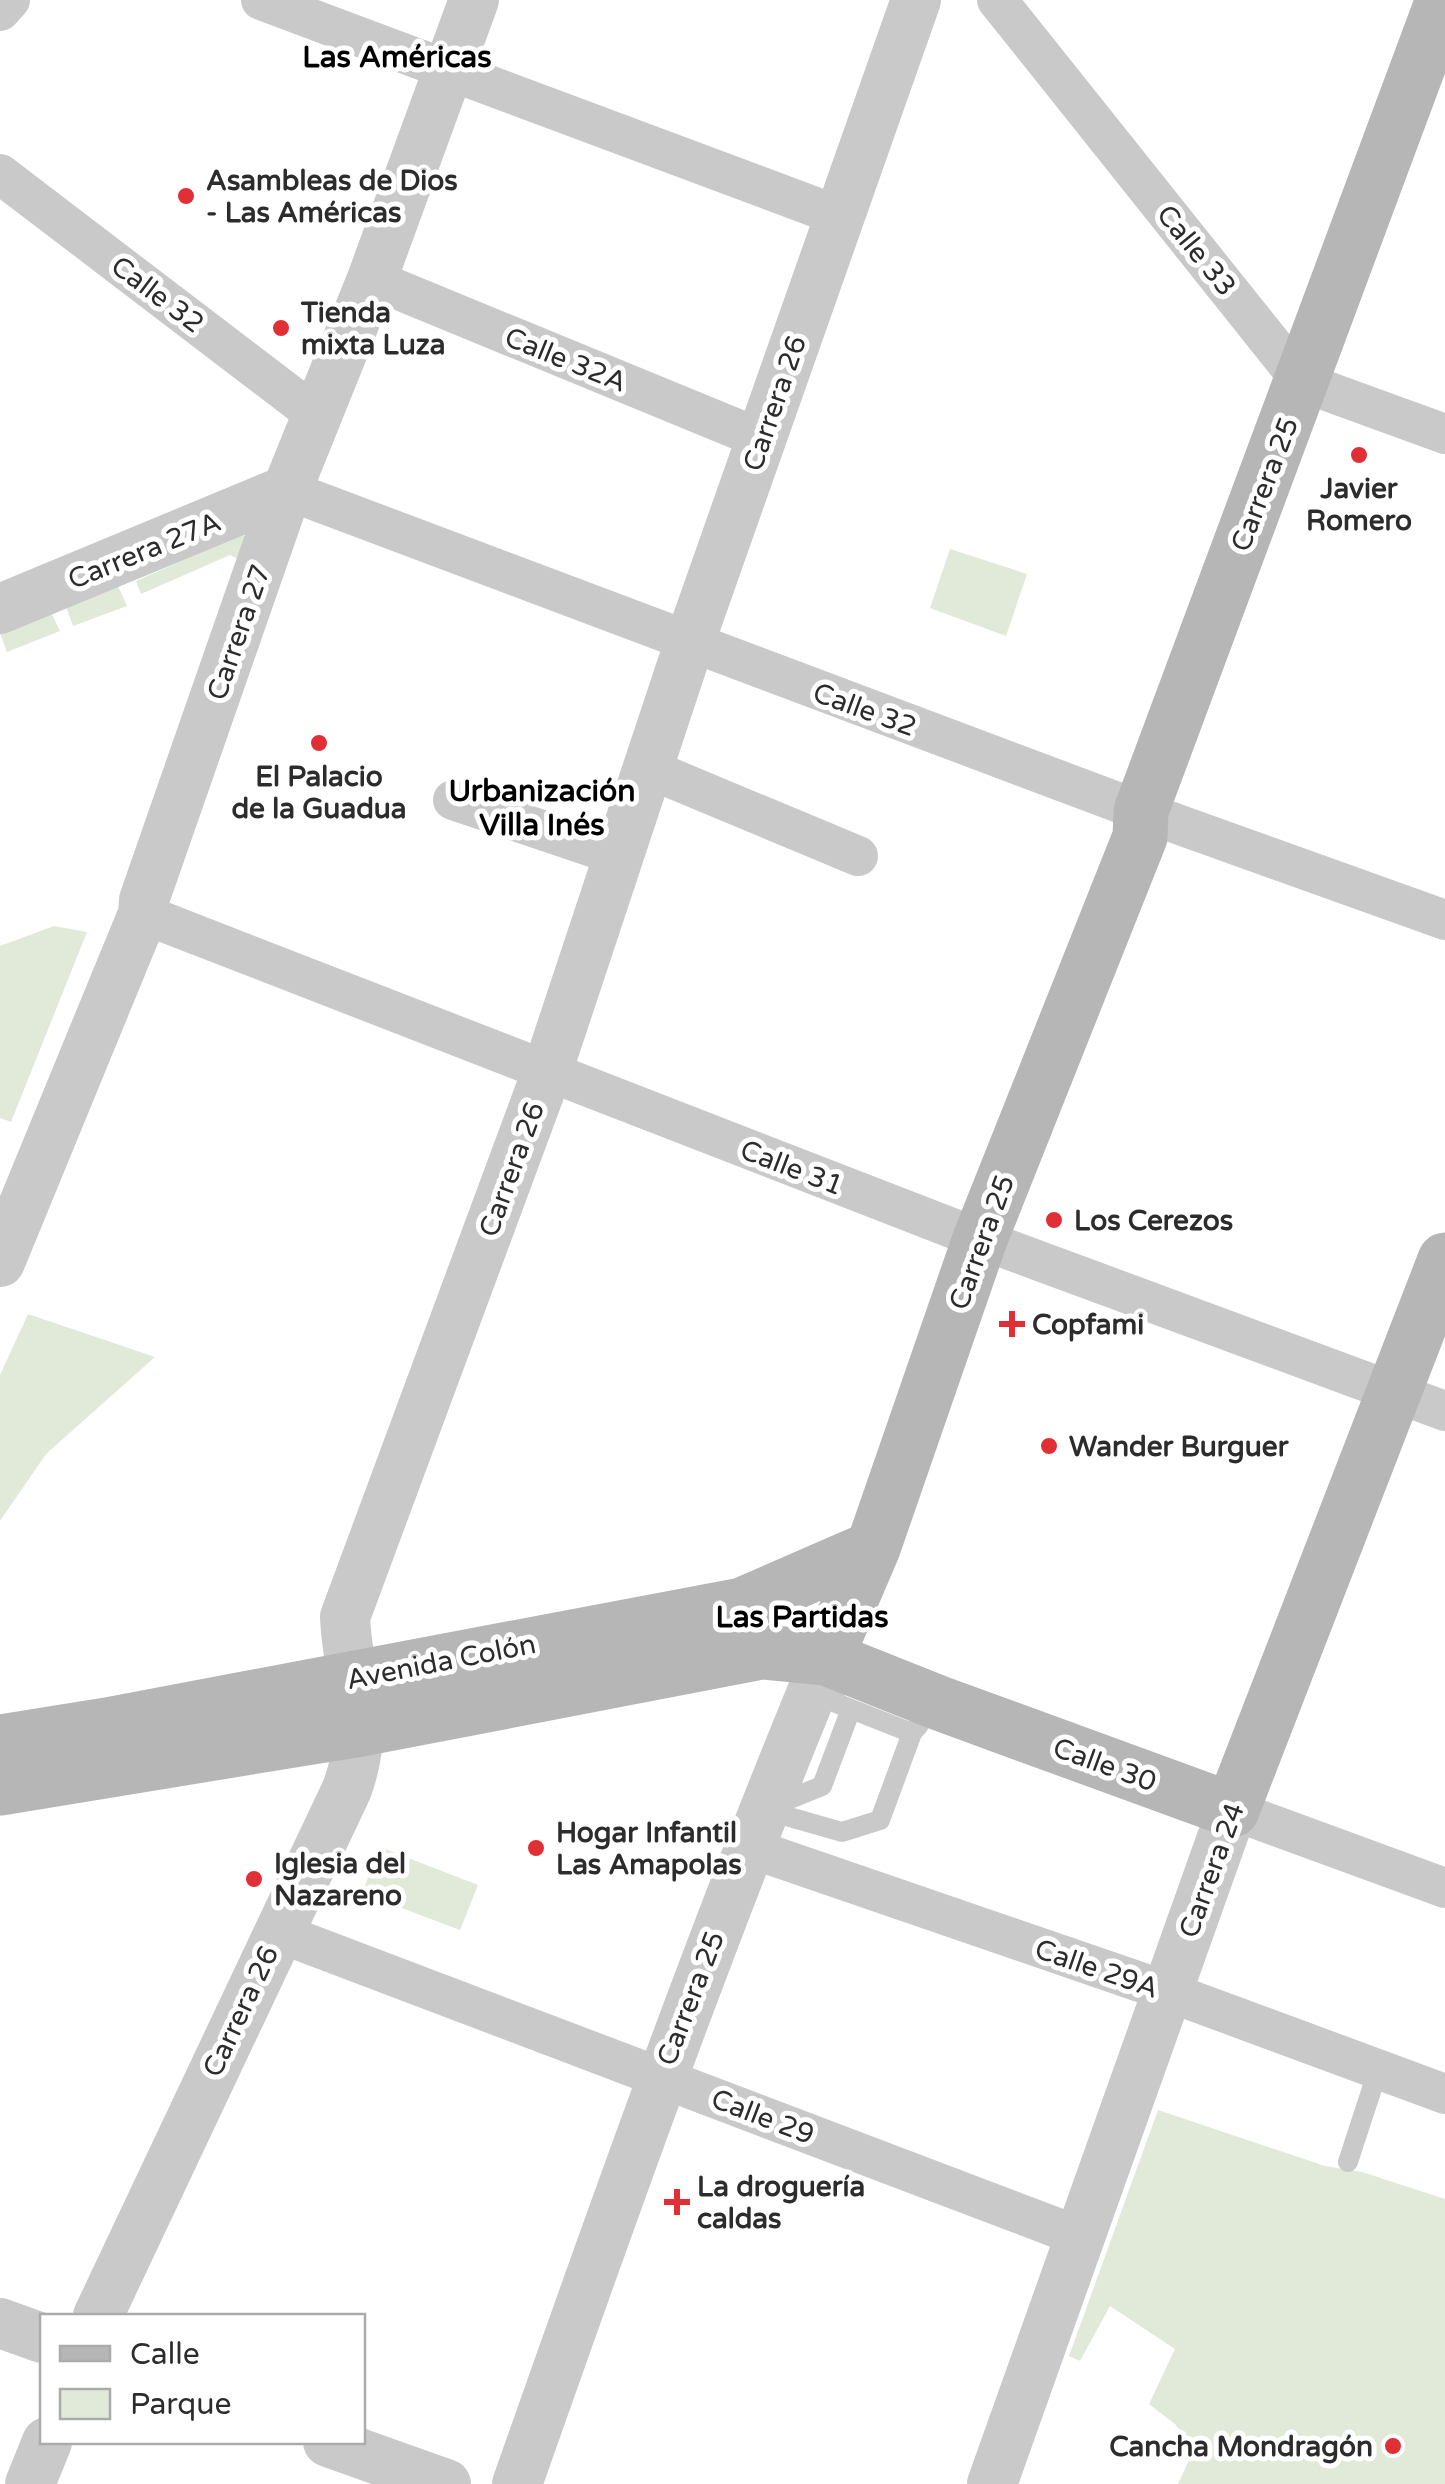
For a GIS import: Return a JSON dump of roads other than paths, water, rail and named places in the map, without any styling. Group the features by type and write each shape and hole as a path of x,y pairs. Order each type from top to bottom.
{"main road":[{"name":"Carrera 25","path":"826,1658 873,1548 980,1239 1140,837 1141,812 1443,0"},
{"name":"Carrera 24","path":"1232,1810 1445,1260"},
{"name":"Avenida Colón","path":"0,1788 742,1605 873,1548"},
{"name":"Avenida Colón","path":"0,1742 357,1703 762,1652"},
{"name":"Calle 30","path":"762,1652 826,1658 925,1718 1232,1810"}],"street":[{"path":"0,10 10,0"},
{"path":"261,0 839,216"},
{"name":"Carrera 27","path":"0,1262 143,914 144,900 287,490 372,279 474,0"},
{"name":"Carrera 26","path":"99,2314 358,1760 357,1703 345,1616 547,1072 689,644 916,0"},
{"name":"Calle 33","path":"998,0 1302,382"},
{"name":"Calle 32","path":"0,174 316,415"},
{"name":"Calle 32A","path":"372,279 761,439"},
{"path":"1302,382 1445,434"},
{"name":"Calle 32","path":"287,490 1141,812 1445,920"},
{"name":"Carrera 27A","path":"0,609 287,490"},
{"path":"647,768 858,856"},
{"path":"453,800 619,856"},
{"name":"Calle 31","path":"143,914 980,1239 1445,1411"},
{"name":"Carrera 25","path":"517,2484 660,2077 755,1829 826,1658"},
{"name":"Calle 30","path":"1232,1810 1445,1888"},
{"name":"Carrera 24","path":"992,2484 1232,1810"},
{"name":"Calle 29A","path":"755,1829 1166,1991 1445,2094"},
{"name":"Calle 29","path":"277,1932 1080,2237"},
{"path":"0,2323 40,2337"},
{"path":"30,2484 46,2444"},
{"path":"334,2444 446,2484"}],"lane":[{"path":"755,1829 842,1832 880,1820 925,1718 851,1709 836,1703 826,1658"},
{"path":"755,1829 822,1786 851,1709"},
{"path":"1348,2162 1378,2070"}],"place":[{"name":"Asambleas de Dios - Las Américas","path":"186,196"},
{"name":"Tienda mixta Luza","path":"281,328"},
{"name":"Javier Romero","path":"1359,455"},
{"name":"El Palacio de la Guadua","path":"319,743"},
{"name":"Los Cerezos","path":"1054,1220"},
{"name":"Copfami","path":"1012,1324"},
{"name":"Wander Burguer","path":"1049,1446"},
{"name":"Hogar Infantil Las Amapolas","path":"536,1848"},
{"name":"Iglesia del Nazareno","path":"254,1879"},
{"name":"La droguería caldas","path":"677,2202"},
{"name":"Cancha Mondragón","path":"1393,2446"}],"district":[{"name":"Las Américas","path":"397,57"},
{"name":"Urbanización Villa Inés","path":"542,808"},
{"name":"Las Partidas","path":"802,1617"}]}
